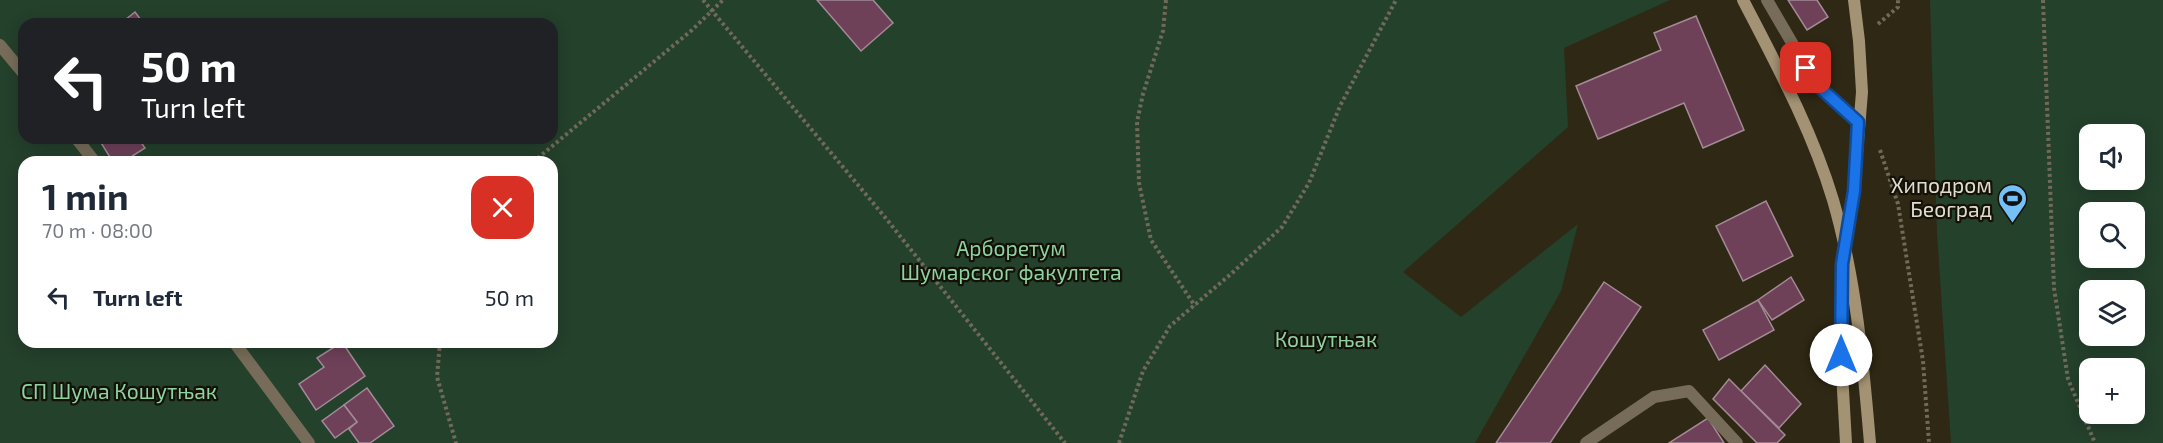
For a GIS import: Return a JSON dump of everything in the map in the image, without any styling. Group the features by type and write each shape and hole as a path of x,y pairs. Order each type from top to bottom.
{"main road":[{"path":"1743,0 1781,74 1823,170 1833,201 1854,296 1870,443"},
{"path":"1845,443 1841,355 1841,274 1854,191 1862,92 1854,0"}],"street":[{"path":"1767,0 1816,84 1858,122"},
{"path":"0,45 18,67"},
{"path":"81,144 90,156"},
{"path":"238,348 309,443"},
{"path":"1586,443 1654,397 1689,391 1737,443"}],"path":[{"path":"703,0 884,216 1065,443"},
{"path":"558,141 692,30 723,0"},
{"path":"1167,0 1163,31 1143,94 1137,122 1139,183 1151,240 1195,306"},
{"path":"1119,443 1143,371 1170,326 1282,227 1309,183 1340,106 1396,0"},
{"path":"1859,41 1898,7 1898,0"},
{"path":"2043,0 2054,288 2068,379 2095,443"},
{"path":"540,156 555,144"},
{"path":"1880,148 1898,204 1923,361 1929,443"},
{"path":"439,348 437,377 456,443"}],"green space":[{"path":"0,0 1670,0 1564,48 1568,127 1403,272 1461,317 1578,224 1561,291 1475,443 0,443"},
{"name":"Хиподром Београд","path":"1930,0 2163,0 2163,443 1951,443 1937,233"}],"building":[{"path":"817,0 873,0 893,23 861,51"},
{"path":"1788,0 1817,0 1828,17 1807,30"},
{"path":"135,12 140,18 128,18"},
{"path":"1696,16 1744,130 1703,148 1684,103 1598,139 1576,86 1661,50 1654,33"},
{"path":"102,144 142,144 145,148 132,156 109,156"},
{"path":"1766,201 1793,256 1743,281 1716,226"},
{"path":"1791,277 1804,300 1772,320 1758,300"},
{"path":"1604,282 1641,307 1550,443 1496,443"},
{"path":"1758,300 1774,330 1719,360 1703,330"},
{"path":"333,348 346,348 365,376 316,410 299,384 324,367 317,358"},
{"path":"1765,365 1801,404 1779,428 1741,391"},
{"path":"1729,379 1785,435 1777,443 1757,443 1713,399"},
{"path":"367,388 394,426 370,443 359,443 349,429 357,422 344,405"},
{"path":"344,405 357,422 335,438 322,421"},
{"path":"1708,418 1724,443 1669,443"}],"place":[{"name":"Хиподром Београд","path":"2013,224"}],"route":[{"path":"1806,68 1816,84 1858,122 1854,191 1842,264 1841,355"}],"park label":[{"name":"Арборетум Шумарског факултета","path":"1011,261"},
{"name":"Кошутњак","path":"1326,340"},
{"name":"СП Шума Кошутњак","path":"119,392"}]}
